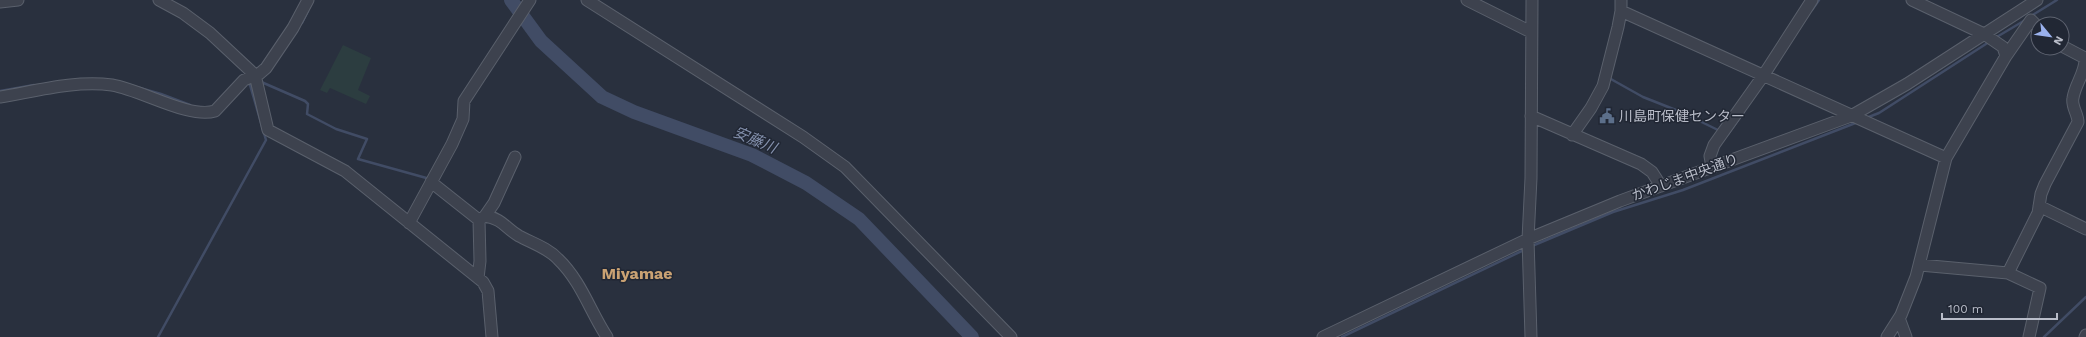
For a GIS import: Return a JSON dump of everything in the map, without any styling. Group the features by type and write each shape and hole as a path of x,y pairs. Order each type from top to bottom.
{"street":[{"path":"0,2 18,0"},
{"path":"159,0 183,13 210,34 255,75 268,130 344,172 478,278 488,291 492,337"},
{"path":"0,97 58,86 110,85 141,92 197,113 208,113 215,111 222,106 228,96 244,80 266,68 308,0"},
{"path":"409,223 462,120 464,101 530,0"},
{"path":"587,0 835,159 885,207 1011,337"},
{"path":"1467,0 1531,32"},
{"path":"1531,337 1528,238 1532,0"},
{"path":"1712,167 1710,156 1714,145 1763,76 1812,0"},
{"path":"1912,0 1990,38 2003,47 2006,56"},
{"name":"かわじま中央通り","path":"1323,337 1528,238 1712,167 1859,119 1908,84 1990,38 2037,0"},
{"path":"1572,135 1591,108 1603,86 1608,72 1621,5 1763,76 1946,158"},
{"path":"1887,337 1899,318 1909,297 1920,265 1946,158 2006,56 2030,21"},
{"path":"2008,273 2038,213 2041,194 2050,172 2078,122 2078,116 2073,107 2072,99 2086,64 2085,58 2070,50"},
{"path":"1531,116 1641,164 1652,172 1661,186"},
{"path":"478,278 482,218 494,203 515,158"},
{"path":"431,182 482,218 500,220 517,235 558,258 576,279 594,318 607,337"},
{"path":"2039,206 2086,229"},
{"path":"1920,265 2008,273 2040,288 2029,337"},
{"path":"1899,318 1906,337"}],"shaded area":[{"path":"343,45 371,58 358,90 370,96 366,104 330,88 327,93 320,90"}],"waterway":[{"name":"安藤川","path":"511,0 541,41 602,97 634,112 752,155 806,183 859,219 972,337"},
{"path":"1812,10 1819,0"},
{"path":"2031,16 2057,0"},
{"path":"302,23 308,11"},
{"path":"1995,38 2027,19"},
{"path":"1866,118 1879,113 1989,42"},
{"path":"1609,78 1643,97 1681,112 1720,131"},
{"path":"259,81 305,101 308,104 307,114 336,129 367,139 358,159 430,179"},
{"path":"119,82 161,94 190,105"},
{"path":"244,85 255,82"},
{"path":"0,91 34,85"},
{"path":"158,337 266,140 250,85"},
{"path":"1728,134 1744,112"},
{"path":"1532,246 1613,212 1683,190 1858,122"},
{"path":"1342,337 1526,249"},
{"path":"2044,337 2086,297"}],"place":[{"name":"川島町保健センター","path":"1607,116"}],"district":[{"name":"Miyamae","path":"637,273"}]}
